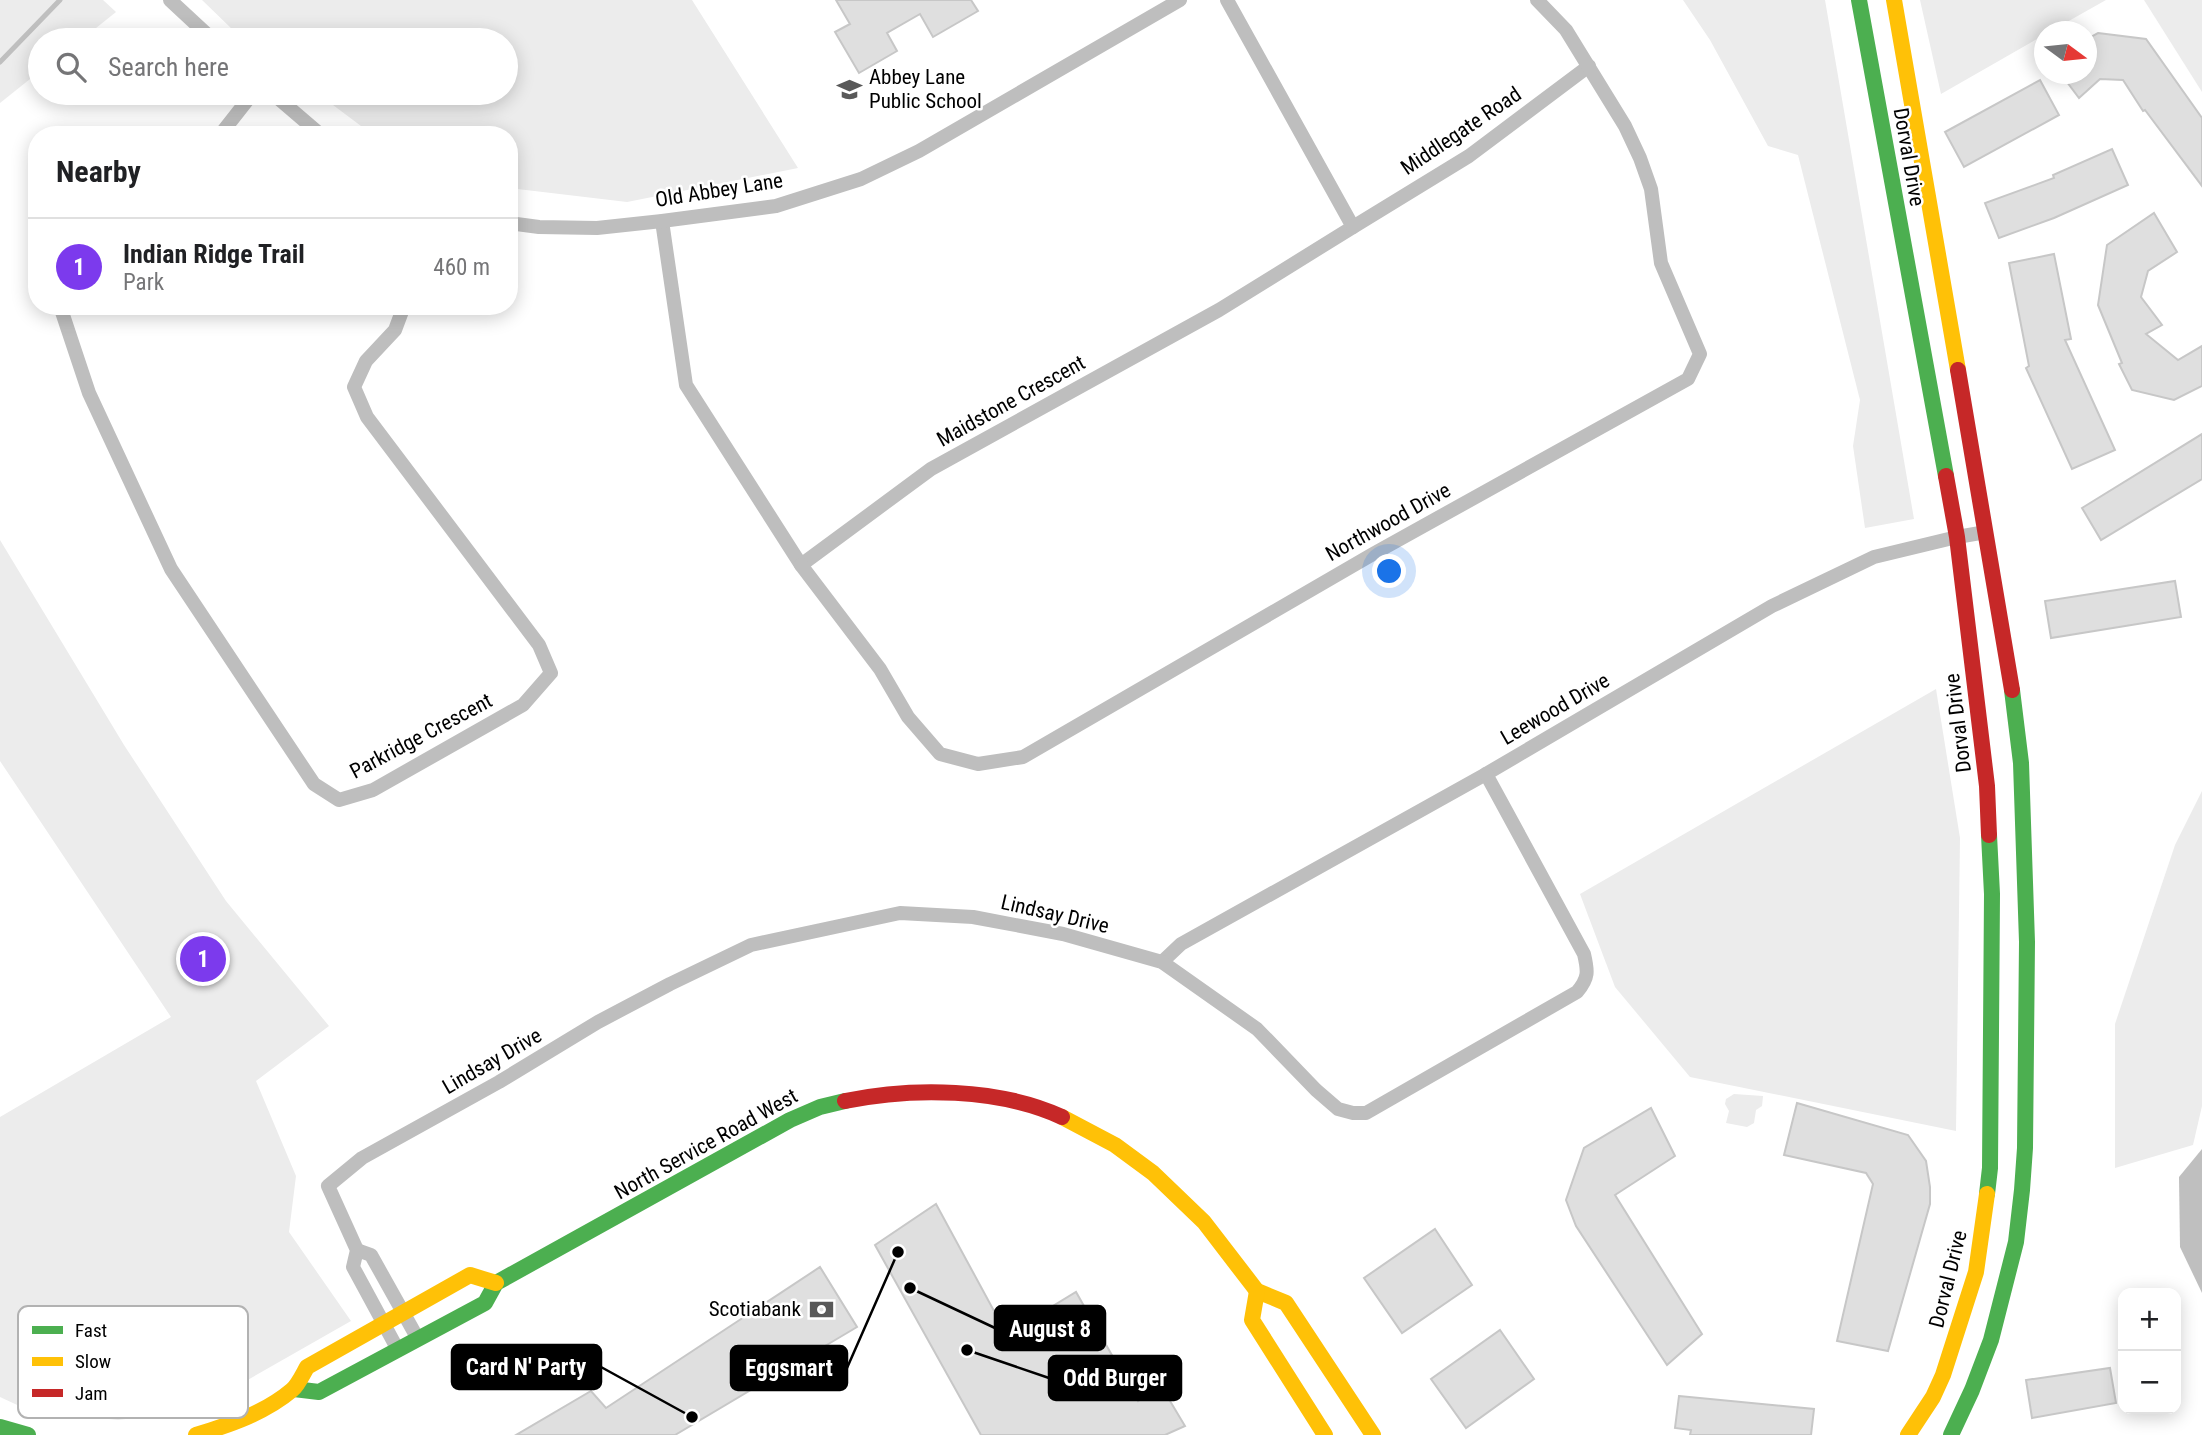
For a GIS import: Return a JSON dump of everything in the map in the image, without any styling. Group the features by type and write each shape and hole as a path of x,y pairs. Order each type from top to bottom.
{"main road":[{"name":"Dorval Drive","path":"1859,0 1957,537 1988,799 1992,894 1990,1168 1976,1272 1943,1375 1933,1397 1908,1435"},
{"name":"Dorval Drive","path":"1894,0 2010,668 2021,763 2027,942 2025,1148 2016,1242 1991,1340 1951,1435"},
{"name":"North Service Road West","path":"398,1350 485,1303 496,1283 810,1111 848,1100 877,1096 971,1094 1017,1100 1045,1109 1079,1124 1115,1145 1153,1173 1204,1222 1256,1291 1286,1303 1373,1435"},
{"path":"248,1417 294,1389 307,1367 470,1275 496,1283"},
{"path":"1256,1291 1252,1320 1325,1435"},
{"path":"294,1389 319,1392 398,1350"},
{"path":"196,1435 245,1418"},
{"path":"0,1427 27,1435"}],"street":[{"path":"170,0 200,28"},
{"name":"Old Abbey Lane","path":"518,224 597,228 776,206 861,179 919,151 1180,0"},
{"path":"1227,0 1353,227"},
{"name":"Northwood Drive","path":"801,565 880,669 908,717 940,754 978,764 1023,757 1373,554 1688,379 1700,354 1661,263 1655,210 1647,174 1625,126 1589,66 1566,30 1537,0"},
{"name":"Middlegate Road","path":"1353,227 1469,156 1589,66"},
{"path":"227,126 244,105"},
{"path":"286,105 310,126"},
{"path":"662,221 686,385 801,565"},
{"name":"Maidstone Crescent","path":"801,565 931,469 1219,310 1353,227"},
{"name":"Parkridge Crescent","path":"63,315 89,393 171,569 314,784 339,800 373,790 523,705 551,673 539,645 367,417 354,387 366,361 395,330 401,315"},
{"name":"Leewood Drive","path":"1161,962 1181,944 1486,774 1772,606 1874,557 1986,532"},
{"name":"Lindsay Drive","path":"398,1350 353,1267 357,1250 327,1186 362,1158 499,1082 598,1022 751,945 900,913 973,917 1063,934 1161,962 1257,1029 1338,1109 1366,1113 1577,992 1585,982 1587,969 1584,954 1486,774"},
{"name":"Lindsay Drive","path":"357,1250 371,1255 418,1339"}],"shaded area":[{"path":"0,0 103,0 116,12 96,28 28,28 28,81 0,103"},
{"path":"202,0 692,0 798,168 627,202 518,189 518,126 361,126 333,105 518,105 518,28 231,28"},
{"path":"1683,0 1825,0 1914,519 1865,528 1853,446 1860,400 1798,155 1768,146 1710,40"},
{"path":"1920,0 2106,0 2069,21 2034,21 2034,41 1941,94"},
{"path":"2144,0 2202,0 2202,92"},
{"path":"0,540 124,745 226,901 329,1026 256,1081 296,1176 289,1232 351,1321 248,1380 248,1306 18,1306 18,1405 0,1397 0,1117 171,1017 0,761"},
{"path":"1936,689 1960,838 1956,1131 1690,1077 1615,987 1580,894"},
{"path":"2202,791 2202,1106 2193,1145 2115,1168 2115,1024 2175,845"},
{"path":"1734,1094 1763,1096 1762,1106 1756,1110 1754,1123 1747,1127 1726,1123 1729,1111 1725,1104 1726,1099"},
{"path":"2202,1149 2202,1293 2180,1247 2179,1177"},
{"path":"100,1418 133,1418 118,1420"}],"building":[{"path":"836,0 971,0 978,11 933,37 920,14 887,33 897,51 859,73 835,32 850,24"},
{"path":"2097,34 2146,39 2202,118 2202,186 2145,110 2143,111 2123,80 2100,79 2097,82"},
{"path":"2034,83 2042,84 2059,115 1964,167 1945,132"},
{"path":"2068,84 2094,84 2079,98"},
{"path":"2112,149 2128,185 2054,218 1999,238 1985,203 2054,178 2053,175"},
{"path":"2154,213 2177,252 2148,271 2141,297 2162,325 2146,334 2178,360 2202,346 2202,386 2174,400 2132,390 2119,364 2122,363 2098,305 2107,245"},
{"path":"2054,254 2071,339 2065,340 2115,450 2072,469 2026,368 2029,366 2009,263"},
{"path":"2202,434 2202,479 2101,540 2082,508"},
{"path":"2175,581 2181,617 2051,638 2045,601"},
{"path":"1797,1103 1908,1135 1926,1161 1930,1204 1888,1351 1837,1341 1873,1184 1866,1173 1784,1155"},
{"path":"1651,1108 1675,1156 1615,1195 1702,1334 1667,1365 1576,1226 1566,1200 1584,1148"},
{"path":"936,1204 1013,1346 1057,1319 1048,1309 1076,1292 1138,1401 1161,1386 1185,1426 1165,1435 981,1435 875,1245"},
{"path":"1435,1229 1472,1285 1402,1333 1364,1278"},
{"path":"820,1267 857,1327 675,1435 516,1435 591,1391 606,1408"},
{"path":"1500,1330 1534,1379 1466,1428 1431,1379"},
{"path":"2110,1368 2116,1403 2032,1418 2026,1380"},
{"path":"1679,1396 1814,1409 1811,1435 1690,1435 1691,1430 1675,1428"}],"waterway":[{"path":"33,28 60,0"},
{"path":"0,62 28,33"}],"traffic: fast":[{"path":"1859,0 1946,476"},
{"path":"1951,1435 1991,1340 2016,1242 2022,1190 2025,1148 2027,942 2021,763 2012,690"},
{"path":"1987,1194 1990,1168 1992,894 1989,835"},
{"path":"294,1389 319,1392 485,1303 496,1283 790,1120 820,1107 845,1101"},
{"path":"0,1427 28,1435"}],"traffic: slow":[{"path":"1894,0 1958,370"},
{"path":"1062,1117 1115,1145 1153,1173 1204,1222 1257,1291 1286,1303 1373,1435"},
{"path":"1908,1435 1933,1397 1943,1375 1976,1272 1987,1194"},
{"path":"248,1416 294,1388 307,1367 470,1275 496,1283"},
{"path":"1257,1291 1252,1320 1325,1435"},
{"path":"196,1435 244,1418"}],"traffic: jam":[{"path":"1958,370 2012,690"},
{"path":"1946,476 1957,537 1987,786 1989,835"},
{"path":"845,1101 871,1096 955,1093 1011,1100 1062,1117"}],"place":[{"name":"Abbey Lane Public School","path":"849,89"},
{"name":"Indian Ridge Trail","path":"203,959"},
{"name":"Eggsmart","path":"898,1252"},
{"name":"August 8","path":"910,1288"},
{"name":"Scotiabank","path":"821,1309"},
{"name":"Odd Burger","path":"967,1350"},
{"name":"Card N' Party","path":"692,1417"}]}
